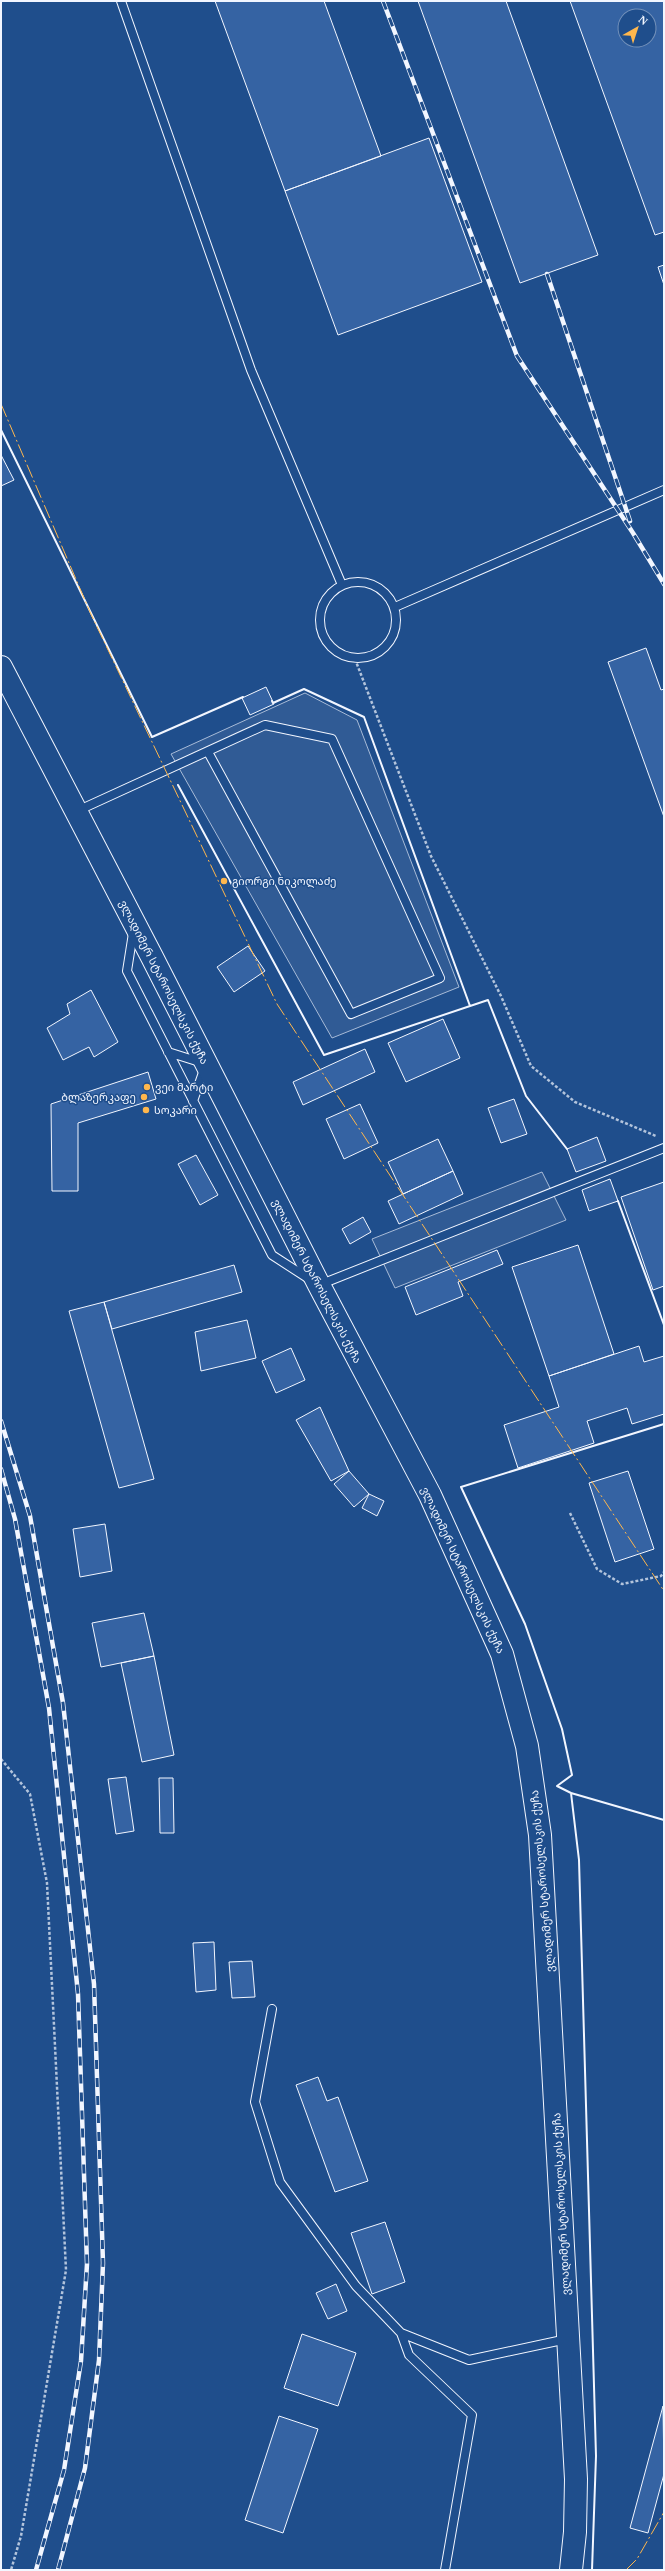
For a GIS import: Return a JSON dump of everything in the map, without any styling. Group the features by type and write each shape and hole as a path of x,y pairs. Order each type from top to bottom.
{"main road":[{"name":"ვლადიმერ სტაროსელსკის ქუჩა","path":"1,667 135,923 319,1286 430,1495 502,1654 527,1746 536,1794 543,1875 576,2479 571,2570"}],"lane":[{"path":"121,1 251,370 342,585"},
{"path":"395,607 664,490"},
{"path":"354,582 374,584 383,590 395,607 397,622 393,637 384,649 370,657 355,658 343,655 332,648 324,639 320,627 320,614 324,602 331,592 342,585 354,582"},
{"path":"76,811 265,725 332,739 440,978 351,1014 208,752"},
{"path":"135,923 127,971 168,1052 272,1255 319,1286 664,1148"},
{"path":"168,1052 206,1064 193,1101"},
{"path":"272,2009 255,2102 280,2182 356,2286 400,2333 409,2355 472,2415 445,2570"},
{"path":"400,2333 469,2360 568,2339"}],"path":[{"path":"355,658 431,856 501,996 531,1066 575,1102 657,1137"},
{"path":"570,1513 597,1569 622,1584 661,1576 664,1572"},
{"path":"1,1759 30,1794 47,1884 66,2270 21,2536 11,2570"}],"shaded area":[{"path":"305,693 357,720 459,987 332,1038 171,754"},
{"path":"542,1172 566,1220 395,1288 372,1239"}],"building":[{"path":"215,1 324,1 381,156 285,191"},
{"path":"418,1 506,1 598,255 520,283"},
{"path":"570,1 664,1 664,232 655,235"},
{"path":"429,138 482,282 338,335 285,191"},
{"path":"664,265 664,285 658,267"},
{"path":"1,455 14,480 1,486"},
{"path":"646,648 661,690 664,689 664,817 608,662"},
{"path":"266,687 274,704 250,715 242,698"},
{"path":"248,946 265,971 234,992 217,967"},
{"path":"91,990 118,1042 94,1057 89,1047 63,1060 47,1028 70,1014 67,1004"},
{"path":"443,1019 460,1058 406,1082 388,1043"},
{"path":"365,1049 375,1072 303,1105 293,1082"},
{"path":"148,1072 156,1099 78,1123 78,1191 52,1191 51,1104"},
{"path":"514,1099 527,1134 501,1143 488,1108"},
{"path":"360,1104 378,1143 344,1159 326,1119"},
{"path":"597,1137 606,1161 576,1172 567,1149"},
{"path":"438,1139 453,1171 403,1194 388,1162"},
{"path":"196,1155 218,1195 200,1205 178,1164"},
{"path":"453,1171 463,1194 399,1224 388,1201"},
{"path":"610,1179 618,1201 589,1211 582,1190"},
{"path":"664,1182 664,1286 653,1290 621,1197"},
{"path":"363,1217 371,1232 350,1244 342,1229"},
{"path":"578,1245 614,1354 549,1376 512,1267"},
{"path":"497,1250 503,1264 458,1282 463,1296 416,1315 405,1287"},
{"path":"234,1265 242,1292 112,1329 104,1302"},
{"path":"104,1302 154,1479 119,1488 69,1311"},
{"path":"247,1320 256,1358 201,1371 195,1332"},
{"path":"639,1346 644,1362 664,1356 664,1414 632,1424 627,1408 587,1421 594,1443 518,1468 504,1425 559,1407 549,1376"},
{"path":"291,1348 305,1380 276,1393 262,1361"},
{"path":"320,1407 349,1471 331,1481 296,1420"},
{"path":"349,1471 369,1494 354,1507 334,1484"},
{"path":"628,1471 654,1549 615,1562 589,1483"},
{"path":"369,1494 384,1501 377,1516 362,1508"},
{"path":"105,1524 112,1571 80,1577 73,1529"},
{"path":"144,1613 154,1656 101,1667 92,1623"},
{"path":"154,1656 174,1755 142,1762 121,1663"},
{"path":"126,1777 134,1831 116,1834 108,1779"},
{"path":"159,1778 173,1778 174,1833 160,1833"},
{"path":"214,1942 216,1990 196,1992 193,1943"},
{"path":"252,1961 255,1997 232,1998 229,1962"},
{"path":"318,2077 327,2101 338,2097 368,2181 335,2192 296,2085"},
{"path":"385,2222 405,2282 372,2294 351,2233"},
{"path":"336,2284 347,2311 328,2319 316,2293"},
{"path":"302,2334 356,2353 338,2406 284,2388"},
{"path":"663,2406 664,2474 648,2533 630,2528"},
{"path":"279,2416 318,2429 283,2533 245,2520"}],"railway":[{"path":"383,1 517,356 633,533 664,584"},
{"path":"547,274 630,521"},
{"path":"1,1421 30,1516 63,1703 94,1984 103,2263 99,2360 85,2468 58,2570"},
{"path":"1,1469 15,1519 49,1708 78,1994 87,2264 81,2361 64,2470 36,2570"}],"wall":[{"path":"1,430 152,737 243,697"},
{"path":"272,701 273,703 304,689 364,717 470,1006"},
{"path":"178,785 324,1055 488,1000 526,1096 567,1149"},
{"path":"618,1201 664,1325"},
{"path":"592,2570 596,2456 579,1860 571,1793 557,1786 572,1775 562,1729 525,1624 461,1487 664,1424"},
{"path":"571,1793 664,1820"}],"power":[{"path":"1,404 90,612 277,1004 664,1591"},
{"path":"626,2570 637,2559 664,2512"}],"place":[{"name":"გიორგი ნიკოლაძე","path":"224,881"},
{"name":"ვეი მარტი","path":"147,1087"},
{"name":"ბლაზერკაფე","path":"144,1097"},
{"name":"სოკარი","path":"146,1110"}]}
